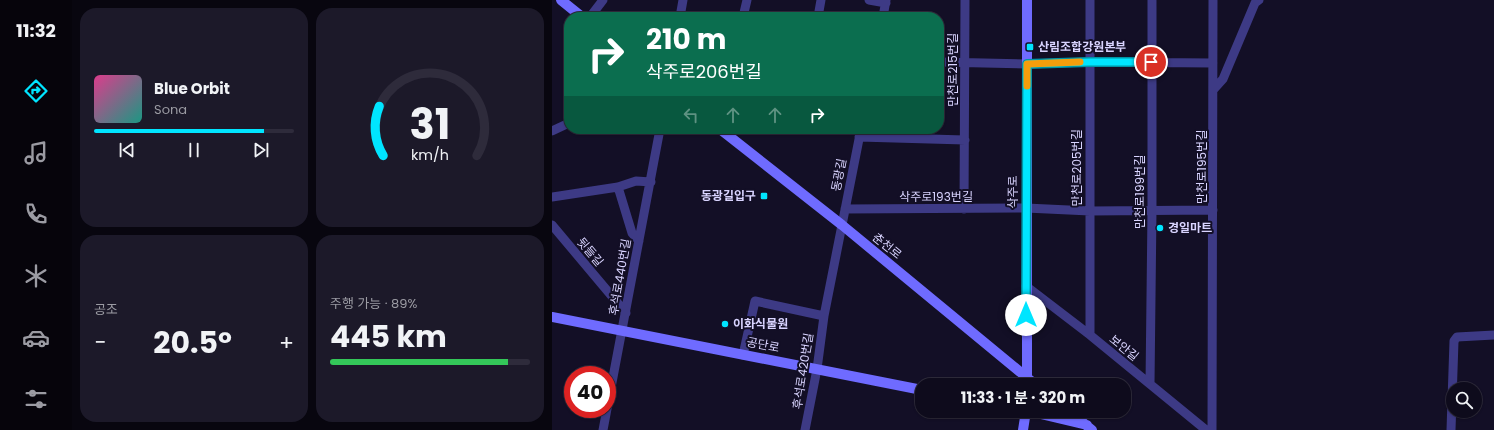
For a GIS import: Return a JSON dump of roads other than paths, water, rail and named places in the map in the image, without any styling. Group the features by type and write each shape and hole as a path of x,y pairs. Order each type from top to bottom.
{"street":[{"path":"561,0 576,12"},
{"path":"594,12 603,0"},
{"path":"681,12 683,0"},
{"path":"744,12 747,0"},
{"path":"819,12 821,0"},
{"path":"869,0 886,2 884,12"},
{"name":"만천로215번길","path":"964,209 965,0"},
{"name":"삭주로","path":"1027,0 1027,378"},
{"name":"만천로205번길","path":"1090,0 1090,335"},
{"name":"만천로199번길","path":"1150,384 1152,0"},
{"name":"만천로195번길","path":"1212,430 1214,89 1213,0"},
{"path":"1214,89 1223,79 1255,3 1258,0"},
{"path":"944,62 1027,64 1089,62 1213,63"},
{"path":"552,131 564,125"},
{"name":"후석로440번길","path":"603,430 659,134"},
{"name":"춘천로","path":"726,134 842,225 1023,378"},
{"name":"동광길","path":"842,225 860,134"},
{"path":"875,134 965,140"},
{"path":"552,197 618,188 636,181 651,182"},
{"path":"618,188 632,232 639,240"},
{"name":"삭주로193번길","path":"845,209 1026,208 1090,211 1213,210"},
{"name":"뒷들길","path":"552,225 626,313"},
{"name":"후석로420번길","path":"805,430 817,369 824,316 842,225"},
{"name":"보안길","path":"1026,286 1090,335 1206,430"},
{"path":"743,354 755,301 824,316"},
{"name":"공단로","path":"552,317 915,389"},
{"path":"1451,430 1454,342 1457,337 1494,335"},
{"path":"1023,430 1026,418"},
{"path":"1053,418 1090,428"},
{"path":"1078,418 1090,428"}],"place":[{"name":"산림조합강원본부","path":"1030,47"},
{"name":"동광길입구","path":"764,196"},
{"name":"경일마트","path":"1160,228"},
{"name":"이화식물원","path":"725,324"}]}
